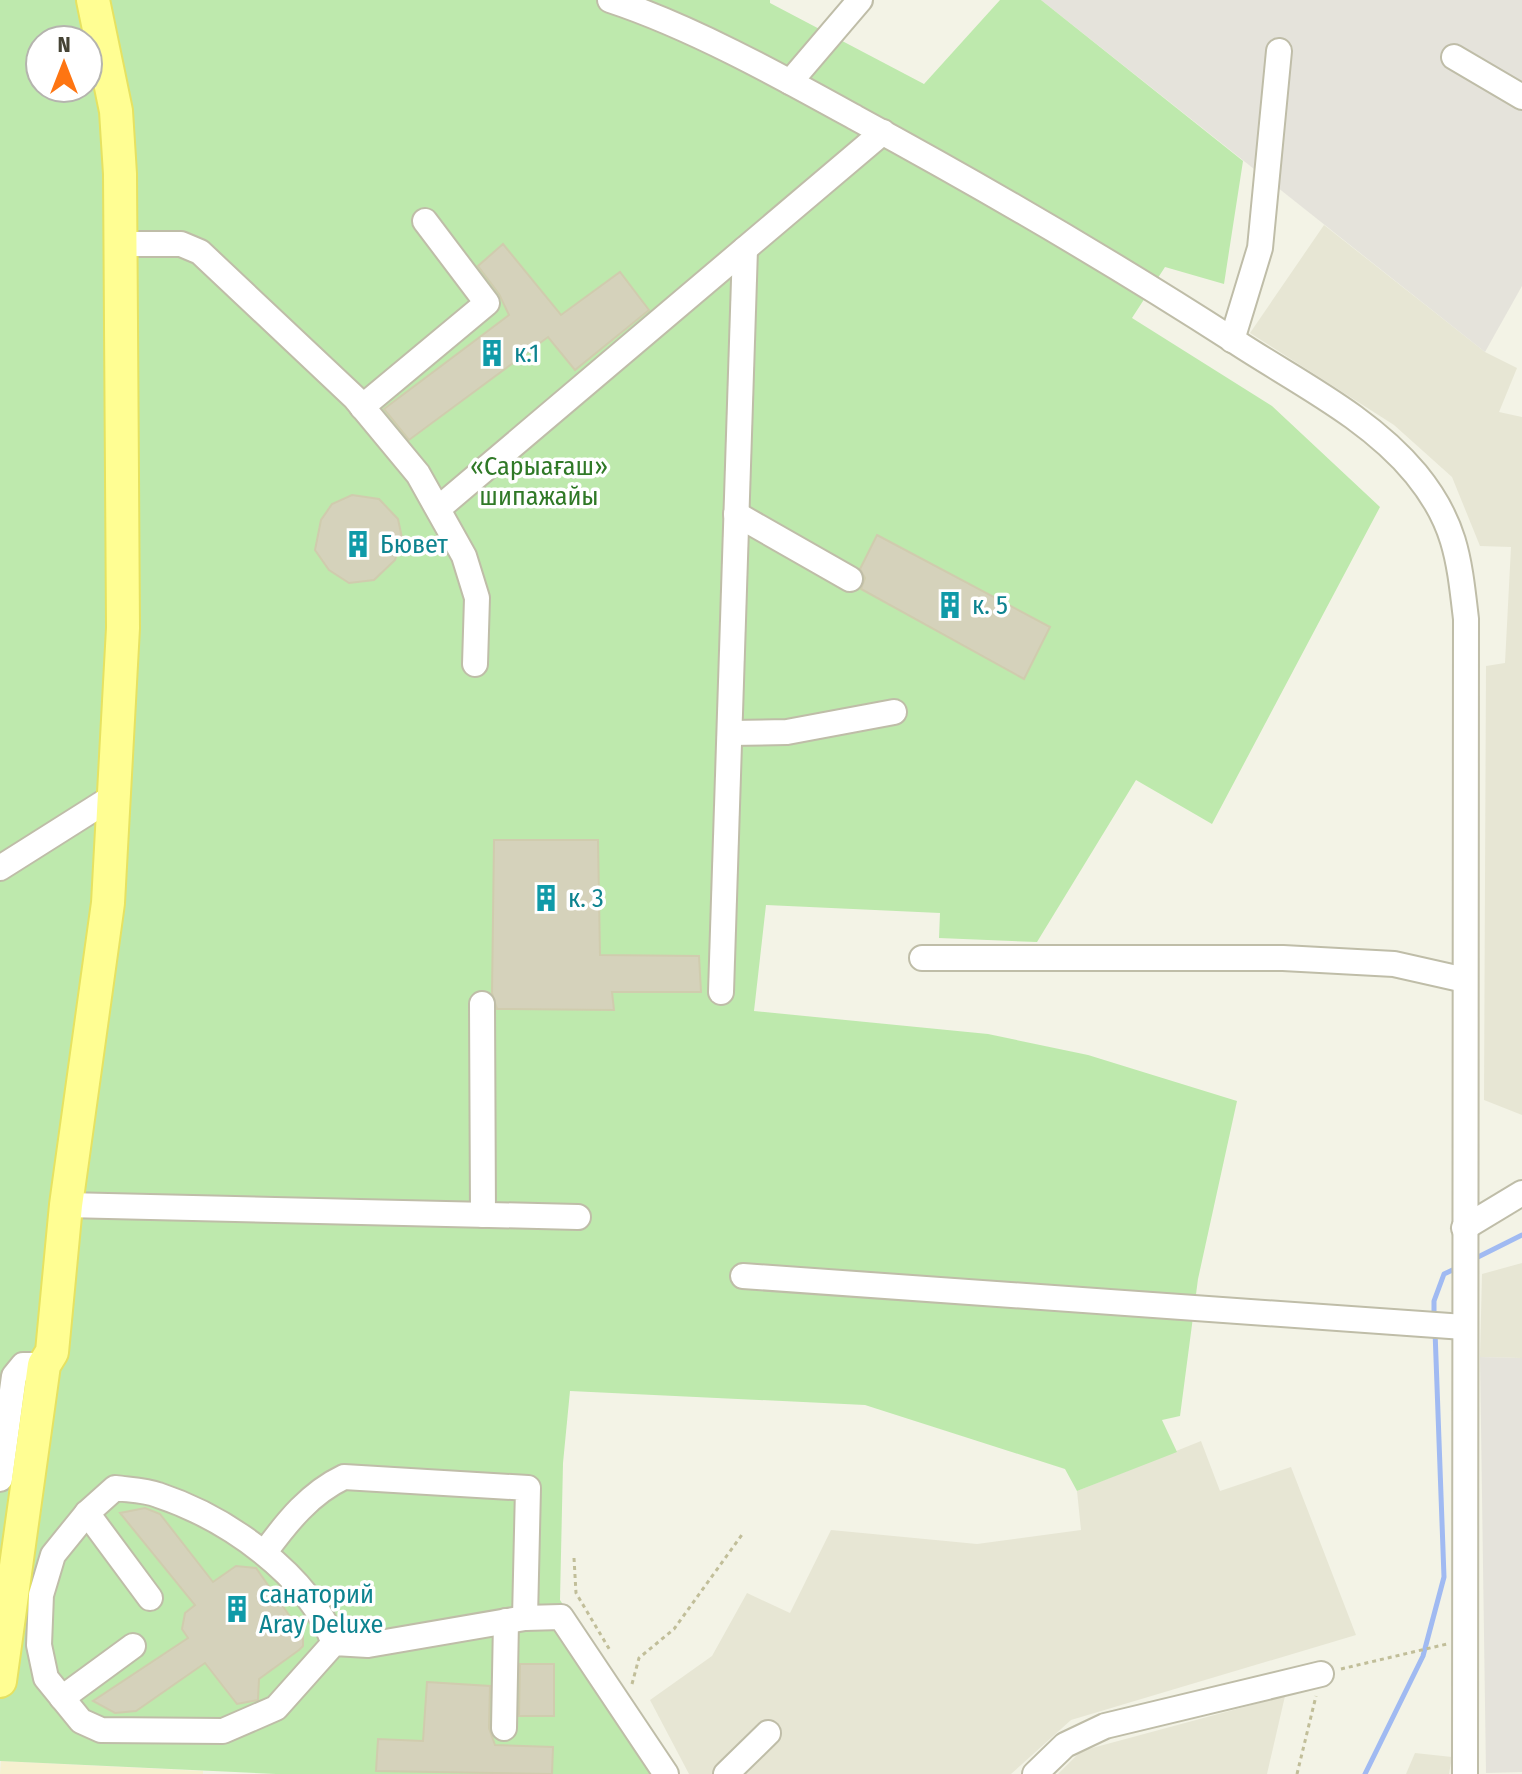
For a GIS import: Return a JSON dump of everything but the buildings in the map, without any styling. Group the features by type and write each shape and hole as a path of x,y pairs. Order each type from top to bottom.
{"main road":[{"path":"0,1676 44,1365 52,1352 66,1205 108,903 114,796 123,628 121,244 116,111 93,0"}],"street":[{"path":"610,0 652,8 883,132 1152,287 1370,429 1415,473 1442,512 1458,548 1466,619 1465,1774"},
{"path":"790,82 860,0"},
{"path":"1232,340 1260,248 1279,51"},
{"path":"1454,57 1522,97"},
{"path":"439,508 883,132"},
{"path":"362,407 487,303 425,221"},
{"path":"121,244 181,244 200,252 362,407 418,474 464,556 477,598 475,664"},
{"path":"721,992 745,249"},
{"path":"736,514 850,579"},
{"path":"730,733 787,732 894,712"},
{"path":"0,868 114,796"},
{"path":"922,958 1283,958 1394,964 1465,980"},
{"path":"482,1004 483,1215"},
{"path":"1464,1228 1522,1193"},
{"path":"66,1205 578,1217"},
{"path":"743,1276 1464,1327"},
{"path":"0,1479 14,1376 23,1365 44,1365"},
{"path":"265,1552 291,1517 327,1485 344,1477 528,1488 504,1728"},
{"path":"115,1488 157,1494 265,1552 323,1616 334,1643 276,1708 223,1731 101,1730 81,1721 46,1678 39,1645 41,1595 53,1555 87,1513 115,1488"},
{"path":"87,1513 150,1598"},
{"path":"334,1643 368,1645 515,1619 561,1617 666,1774"},
{"path":"62,1698 133,1646"},
{"path":"1035,1774 1065,1745 1105,1726 1321,1674"},
{"path":"726,1774 768,1733"}],"path":[{"path":"623,1673 631,1686 639,1658 674,1629 744,1532"},
{"path":"574,1558 576,1593 616,1659"},
{"path":"1297,1774 1321,1674 1465,1639"}],"shaded area":[{"path":"1041,0 1522,0 1522,286 1485,352"},
{"path":"1324,225 1485,352 1517,368 1499,412 1522,417 1522,1115 1484,1100 1486,666 1505,663 1511,547 1480,546 1452,477 1394,425 1250,333"},
{"path":"1522,1263 1522,1358 1480,1357 1482,1274"},
{"path":"1480,1357 1522,1358 1522,1772 1486,1773"},
{"path":"1201,1441 1220,1491 1291,1467 1356,1635 1071,1720 1011,1774 689,1774 650,1700 712,1656 747,1593 790,1613 831,1530 977,1544 1081,1530 1077,1491"},
{"path":"1285,1696 1267,1774 1058,1774 1081,1751"},
{"path":"1415,1753 1452,1757 1449,1774 1406,1774"},
{"path":"1,1761 203,1771 203,1774 0,1774"}],"green space":[{"name":"«Сарыағаш» шипажайы","path":"0,0 770,0 770,3 924,84 1000,0 1041,0 1243,161 1224,284 1165,267 1132,318 1272,406 1380,507 1212,824 1136,780 1037,942 939,938 940,913 766,905 754,1011 988,1034 1088,1055 1237,1101 1198,1279 1180,1416 1162,1420 1177,1452 1077,1491 1065,1469 865,1405 570,1391 563,1463 560,1600 653,1743 655,1774 276,1774 0,1761"}],"waterway":[{"path":"1472,1260 1522,1235"},
{"path":"1434,1317 1434,1301 1444,1274 1459,1267"},
{"path":"1365,1774 1423,1656 1444,1577 1435,1331"}],"place":[{"name":"к.1","path":"492,353"},
{"name":"Бювет","path":"358,544"},
{"name":"к. 5","path":"950,605"},
{"name":"к. 3","path":"546,898"},
{"name":"санаторий Aray Deluxe","path":"237,1609"}]}
